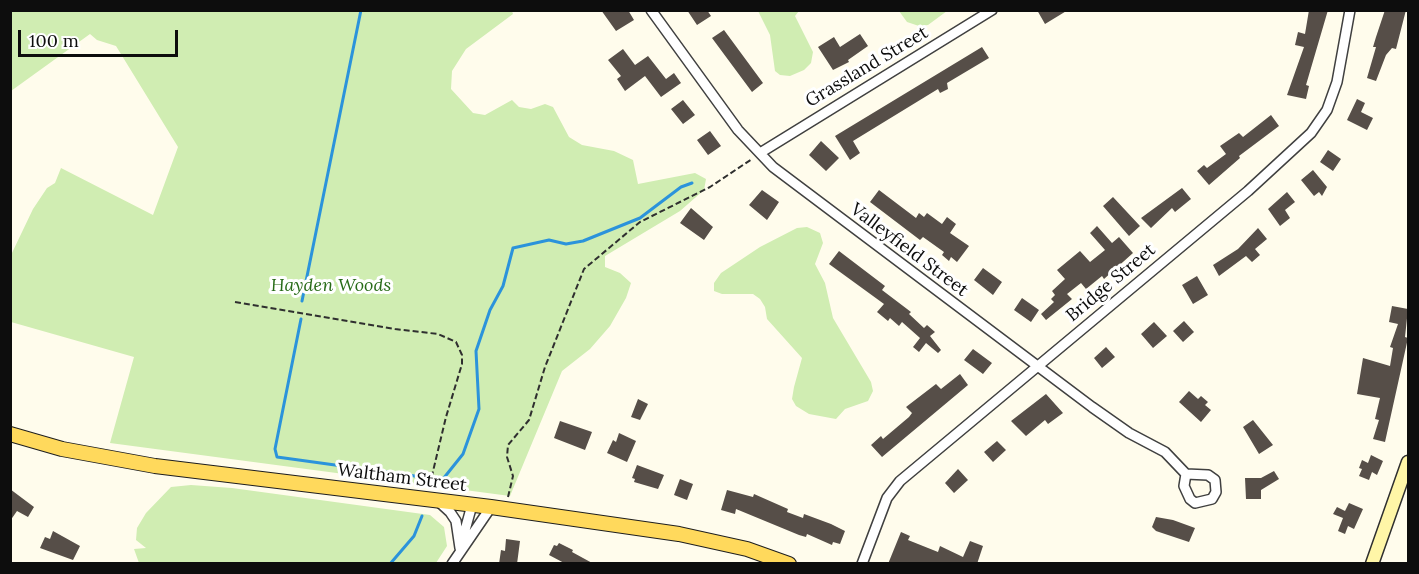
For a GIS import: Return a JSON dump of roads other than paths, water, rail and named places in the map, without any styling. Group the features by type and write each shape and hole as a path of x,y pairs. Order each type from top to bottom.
{"main road":[{"name":"Waltham Street","path":"10,434 62,449 155,466 491,507 687,535 779,562"},
{"path":"1372,564 1408,462"}],"street":[{"name":"Valleyfield Street","path":"651,10 738,130 759,153 831,212 1129,433 1165,452 1186,474"},
{"name":"Grassland Street","path":"759,153 992,10"},
{"name":"Bridge Street","path":"862,564 887,498 900,481 1248,191 1311,133 1327,110 1337,82 1350,10"},
{"path":"431,500 447,509 456,522 460,535 456,556"},
{"path":"456,556 472,505"},
{"path":"456,556 491,507"}],"waterway":[{"path":"302,301 361,10"},
{"path":"434,480 443,479 463,454 479,409 476,351 490,310 503,286 513,248 549,240 566,244 583,241 640,218 681,187 692,183"},
{"path":"301,319 275,449 277,457 422,477"},
{"path":"422,481 422,477 425,477"},
{"path":"390,564 414,536 422,516"}],"park label":[{"name":"Hayden Woods","path":"331,286"}]}
